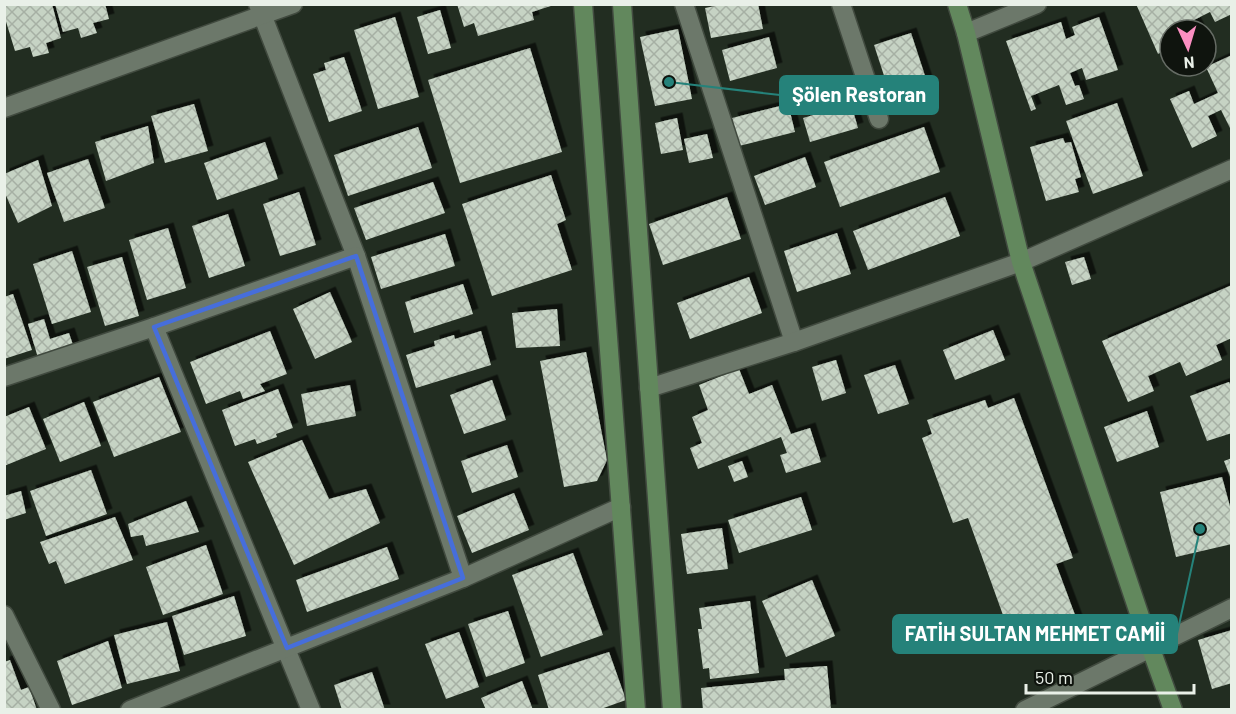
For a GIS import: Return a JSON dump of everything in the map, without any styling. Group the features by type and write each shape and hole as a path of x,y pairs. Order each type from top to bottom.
{"main road":[{"path":"583,4 636,710"},
{"path":"622,4 672,710"},
{"path":"957,4 1021,262 1173,710"}],"street":[{"path":"4,108 260,10 293,4"},
{"path":"684,4 794,342"},
{"path":"841,4 879,119"},
{"path":"966,33 1036,4"},
{"path":"260,10 356,256 463,578"},
{"path":"649,388 794,342 1021,262 1232,169"},
{"path":"4,377 356,256"},
{"path":"154,327 311,710"},
{"path":"130,710 463,578 621,507"},
{"path":"1025,710 1232,608"},
{"path":"4,615 51,710"}],"highlighted area":[{"path":"356,256 463,578 287,648 154,327"}],"building":[{"path":"4,4 52,4 61,38 46,43 49,53 33,57 30,47 15,51 4,15"},
{"path":"55,4 105,4 109,19 93,23 97,33 81,38 78,28 63,32"},
{"path":"457,4 554,5 532,12 534,20 478,36 474,23 464,27"},
{"path":"725,4 758,4 763,29 711,38 705,8"},
{"path":"1136,4 1232,4 1232,14 1218,21 1218,18 1213,18 1210,12 1198,18 1158,18 1158,54"},
{"path":"440,10 451,48 428,54 417,17"},
{"path":"395,17 419,97 378,109 354,30"},
{"path":"1099,17 1118,70 1086,80 1082,68 1070,73 1075,86 1079,85 1084,99 1066,105 1059,85 1031,96 1036,109 1031,111 1006,41 1061,22 1066,39 1075,35 1072,27"},
{"path":"678,29 692,99 655,106 640,37"},
{"path":"911,33 928,85 891,97 874,45"},
{"path":"769,37 777,68 730,81 722,50"},
{"path":"530,48 562,152 460,183 428,80"},
{"path":"1232,55 1232,132 1221,110 1208,116 1217,136 1192,148 1170,99 1189,91 1194,104 1218,93 1211,78 1218,78 1218,61"},
{"path":"344,57 362,111 329,122 313,74 326,70 324,63"},
{"path":"1117,103 1143,176 1093,194 1066,121"},
{"path":"194,104 208,151 165,163 151,116"},
{"path":"788,104 795,132 739,146 732,118"},
{"path":"851,104 858,128 810,142 803,118"},
{"path":"677,118 683,150 661,154 655,123"},
{"path":"148,126 154,163 106,181 95,142"},
{"path":"418,127 432,168 348,196 334,155"},
{"path":"924,127 940,172 840,207 824,162"},
{"path":"707,134 713,158 689,163 684,139"},
{"path":"1063,138 1065,143 1071,142 1081,177 1075,179 1079,192 1046,201 1030,147"},
{"path":"265,142 278,179 217,200 204,163"},
{"path":"805,157 816,187 765,205 754,176"},
{"path":"88,159 105,208 64,222 47,173"},
{"path":"38,160 52,206 18,223 4,191 4,174"},
{"path":"551,175 566,220 557,224 572,270 492,296 462,204"},
{"path":"433,182 445,213 366,240 354,208"},
{"path":"299,192 316,245 280,256 263,204"},
{"path":"727,197 741,239 663,265 649,224"},
{"path":"945,197 960,236 868,270 853,231"},
{"path":"228,214 245,266 209,278 192,226"},
{"path":"168,228 186,288 147,300 129,240"},
{"path":"837,233 851,274 797,292 784,251"},
{"path":"445,234 455,266 381,289 371,257"},
{"path":"72,251 91,312 52,324 33,264"},
{"path":"122,257 139,316 105,326 87,267"},
{"path":"1084,257 1091,279 1072,285 1065,262"},
{"path":"749,277 762,313 690,339 677,303"},
{"path":"463,284 473,314 414,333 405,302"},
{"path":"1232,285 1232,338 1216,345 1222,360 1186,376 1180,362 1148,376 1154,391 1128,402 1102,341"},
{"path":"330,292 352,342 315,359 293,309"},
{"path":"13,294 32,350 4,359 4,297"},
{"path":"557,309 560,346 516,348 512,313"},
{"path":"44,319 50,339 69,333 74,348 38,358 28,324"},
{"path":"993,330 1005,360 955,380 943,350"},
{"path":"270,331 287,374 260,384 265,391 243,399 240,391 206,404 190,362"},
{"path":"481,331 491,365 416,388 406,355 435,346 434,341 454,335 455,339"},
{"path":"586,352 607,460 597,481 564,487 540,361"},
{"path":"836,360 846,393 822,401 812,367"},
{"path":"895,365 909,404 878,414 864,375"},
{"path":"739,369 749,394 772,385 791,434 810,428 821,462 786,473 780,455 787,453 781,437 698,469 690,448 702,443 692,417 708,410 699,385"},
{"path":"159,377 181,432 114,457 93,402"},
{"path":"492,380 506,420 464,434 450,395"},
{"path":"1229,382 1232,389 1232,433 1207,441 1190,396"},
{"path":"350,385 356,416 307,426 301,394"},
{"path":"278,389 293,428 257,444 255,439 235,446 222,410"},
{"path":"1014,398 1073,558 1056,564 1081,631 1017,654 968,518 953,523 922,438 932,434 927,420 985,400 988,408"},
{"path":"84,402 101,446 60,462 43,419"},
{"path":"29,407 46,449 4,466 4,417"},
{"path":"1147,411 1159,447 1117,462 1104,427"},
{"path":"302,440 329,499 366,489 380,523 294,565 248,462"},
{"path":"507,445 518,477 472,493 461,461"},
{"path":"1232,458 1232,479 1231,479 1224,461"},
{"path":"742,461 748,477 734,482 728,466"},
{"path":"91,470 107,514 46,536 30,491"},
{"path":"1222,477 1232,514 1232,544 1176,557 1160,492"},
{"path":"21,491 26,513 4,520 4,496"},
{"path":"514,493 529,530 472,553 457,516"},
{"path":"801,497 812,530 739,553 728,520"},
{"path":"186,501 199,532 146,546 143,535 131,537 128,524"},
{"path":"115,517 133,560 65,584 56,561 49,564 40,542"},
{"path":"722,528 728,569 687,574 681,534"},
{"path":"206,545 223,594 163,615 146,567"},
{"path":"387,547 399,579 307,612 296,580"},
{"path":"573,553 603,635 541,657 512,575"},
{"path":"812,580 835,636 786,657 762,601"},
{"path":"234,596 246,636 184,655 172,616"},
{"path":"750,601 759,673 710,679 709,668 703,669 698,629 702,629 699,608"},
{"path":"508,611 525,663 486,677 468,624"},
{"path":"167,622 180,671 127,684 114,635"},
{"path":"1232,630 1232,683 1212,689 1198,640"},
{"path":"459,632 479,687 446,699 425,644"},
{"path":"108,641 122,688 72,705 57,661"},
{"path":"609,652 626,700 598,710 549,710 538,675"},
{"path":"10,660 21,690 29,687 37,710 4,710 4,662"},
{"path":"827,666 831,710 703,710 701,688 785,680 784,669"},
{"path":"372,672 385,710 342,710 334,685"},
{"path":"522,681 533,710 486,710 481,698"}],"place":[{"name":"Şölen Restoran","path":"669,82"},
{"name":"FATİH SULTAN MEHMET CAMİİ","path":"1200,529"}]}
